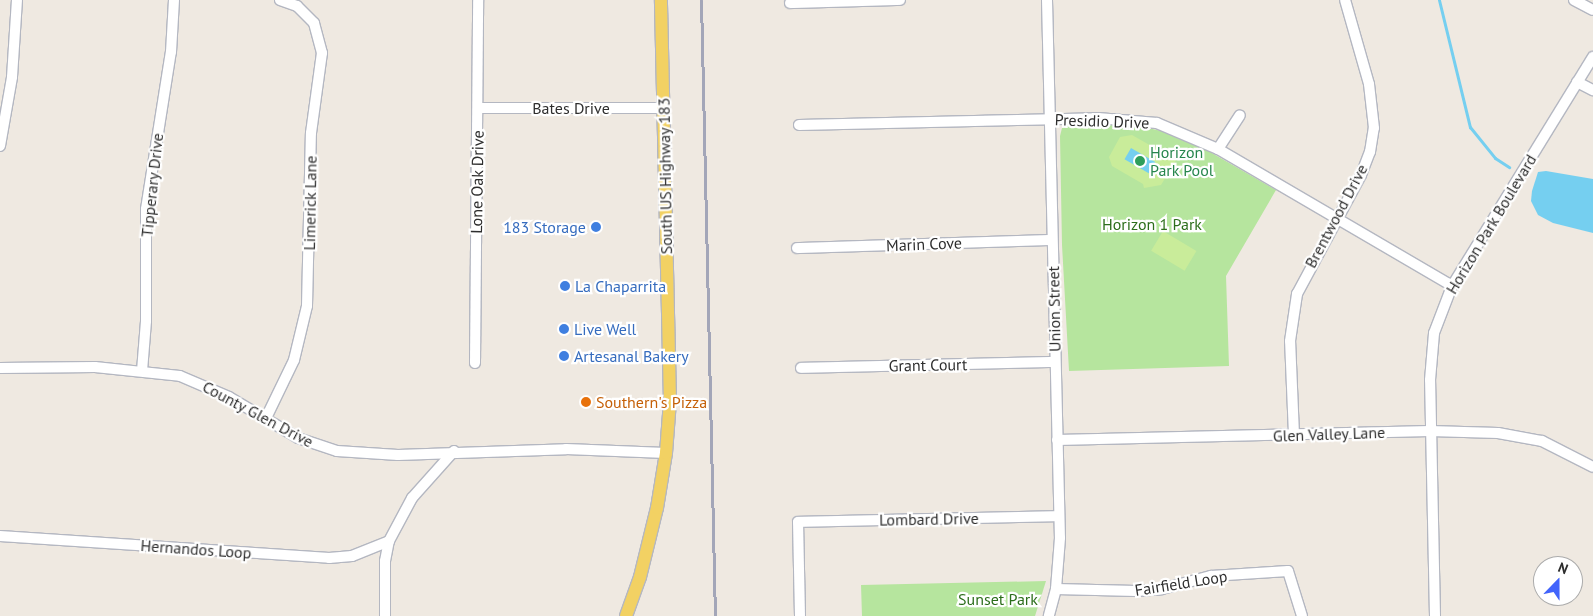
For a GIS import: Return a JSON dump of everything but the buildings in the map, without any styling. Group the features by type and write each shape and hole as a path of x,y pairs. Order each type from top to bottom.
{"main road":[{"name":"South US Highway 183","path":"626,616 650,534 666,454 670,401 661,0"}],"street":[{"path":"0,146 12,77 17,0"},
{"name":"Tipperary Drive","path":"142,371 146,320 146,210 150,171 172,52 174,0"},
{"name":"Limerick Lane","path":"266,418 294,360 307,306 311,133 322,53 314,23 297,6 280,0"},
{"name":"Lone Oak Drive","path":"475,363 478,0"},
{"path":"790,3 900,0"},
{"name":"Union Street","path":"1047,0 1060,558 1056,588 1048,616"},
{"name":"Brentwood Drive","path":"1294,435 1292,314 1306,272 1361,175 1370,152 1374,128 1369,84 1345,0"},
{"path":"1574,0 1593,10"},
{"name":"Horizon Park Boulevard","path":"1435,616 1430,355 1441,309 1452,286 1593,57"},
{"path":"1577,82 1593,90"},
{"name":"Bates Drive","path":"478,108 664,108"},
{"path":"1218,149 1240,115"},
{"name":"Presidio Drive","path":"799,125 1049,119 1135,119 1181,131 1218,149 1452,286"},
{"name":"Marin Cove","path":"797,248 1052,240"},
{"name":"Grant Court","path":"801,368 1055,362"},
{"name":"County Glen Drive","path":"0,368 61,366 142,371 198,382 266,418 298,438 337,451 381,455 454,451 566,449 666,454"},
{"name":"Glen Valley Lane","path":"1057,440 1430,431 1521,435 1564,450 1593,467"},
{"path":"385,616 385,561 389,541 412,498 454,451"},
{"name":"Lombard Drive","path":"800,616 798,522 1059,516"},
{"name":"Hernandos Loop","path":"0,536 330,558 363,554 389,541"},
{"name":"Fairfield Loop","path":"1056,588 1136,591 1162,589 1210,576 1288,571 1302,616"}],"green space":[{"name":"Horizon 1 Park","path":"1070,124 1130,124 1166,132 1191,141 1276,190 1226,276 1229,366 1069,371 1062,245 1060,136 1062,128"},
{"path":"1132,135 1176,160 1161,185 1144,188 1143,184 1112,166 1109,157 1120,137"},
{"path":"1163,231 1196,251 1185,271 1151,251"},
{"name":"Sunset Park","path":"1046,581 1035,616 862,616 861,585"}],"water":[{"name":"Horizon Park Pool","path":"1131,148 1155,162 1149,173 1124,159"},
{"path":"1546,171 1593,179 1593,233 1553,223 1538,215 1531,201 1532,191 1538,172"}],"waterway":[{"path":"1439,0 1470,127 1495,158 1509,167"}],"railway":[{"path":"701,0 715,616"}],"place":[{"name":"Horizon Park Pool","path":"1140,161"},
{"name":"183 Storage","path":"596,227"},
{"name":"La Chaparrita","path":"565,286"},
{"name":"Live Well","path":"564,329"},
{"name":"Artesanal Bakery","path":"564,356"},
{"name":"Southern's Pizza","path":"586,402"}]}
